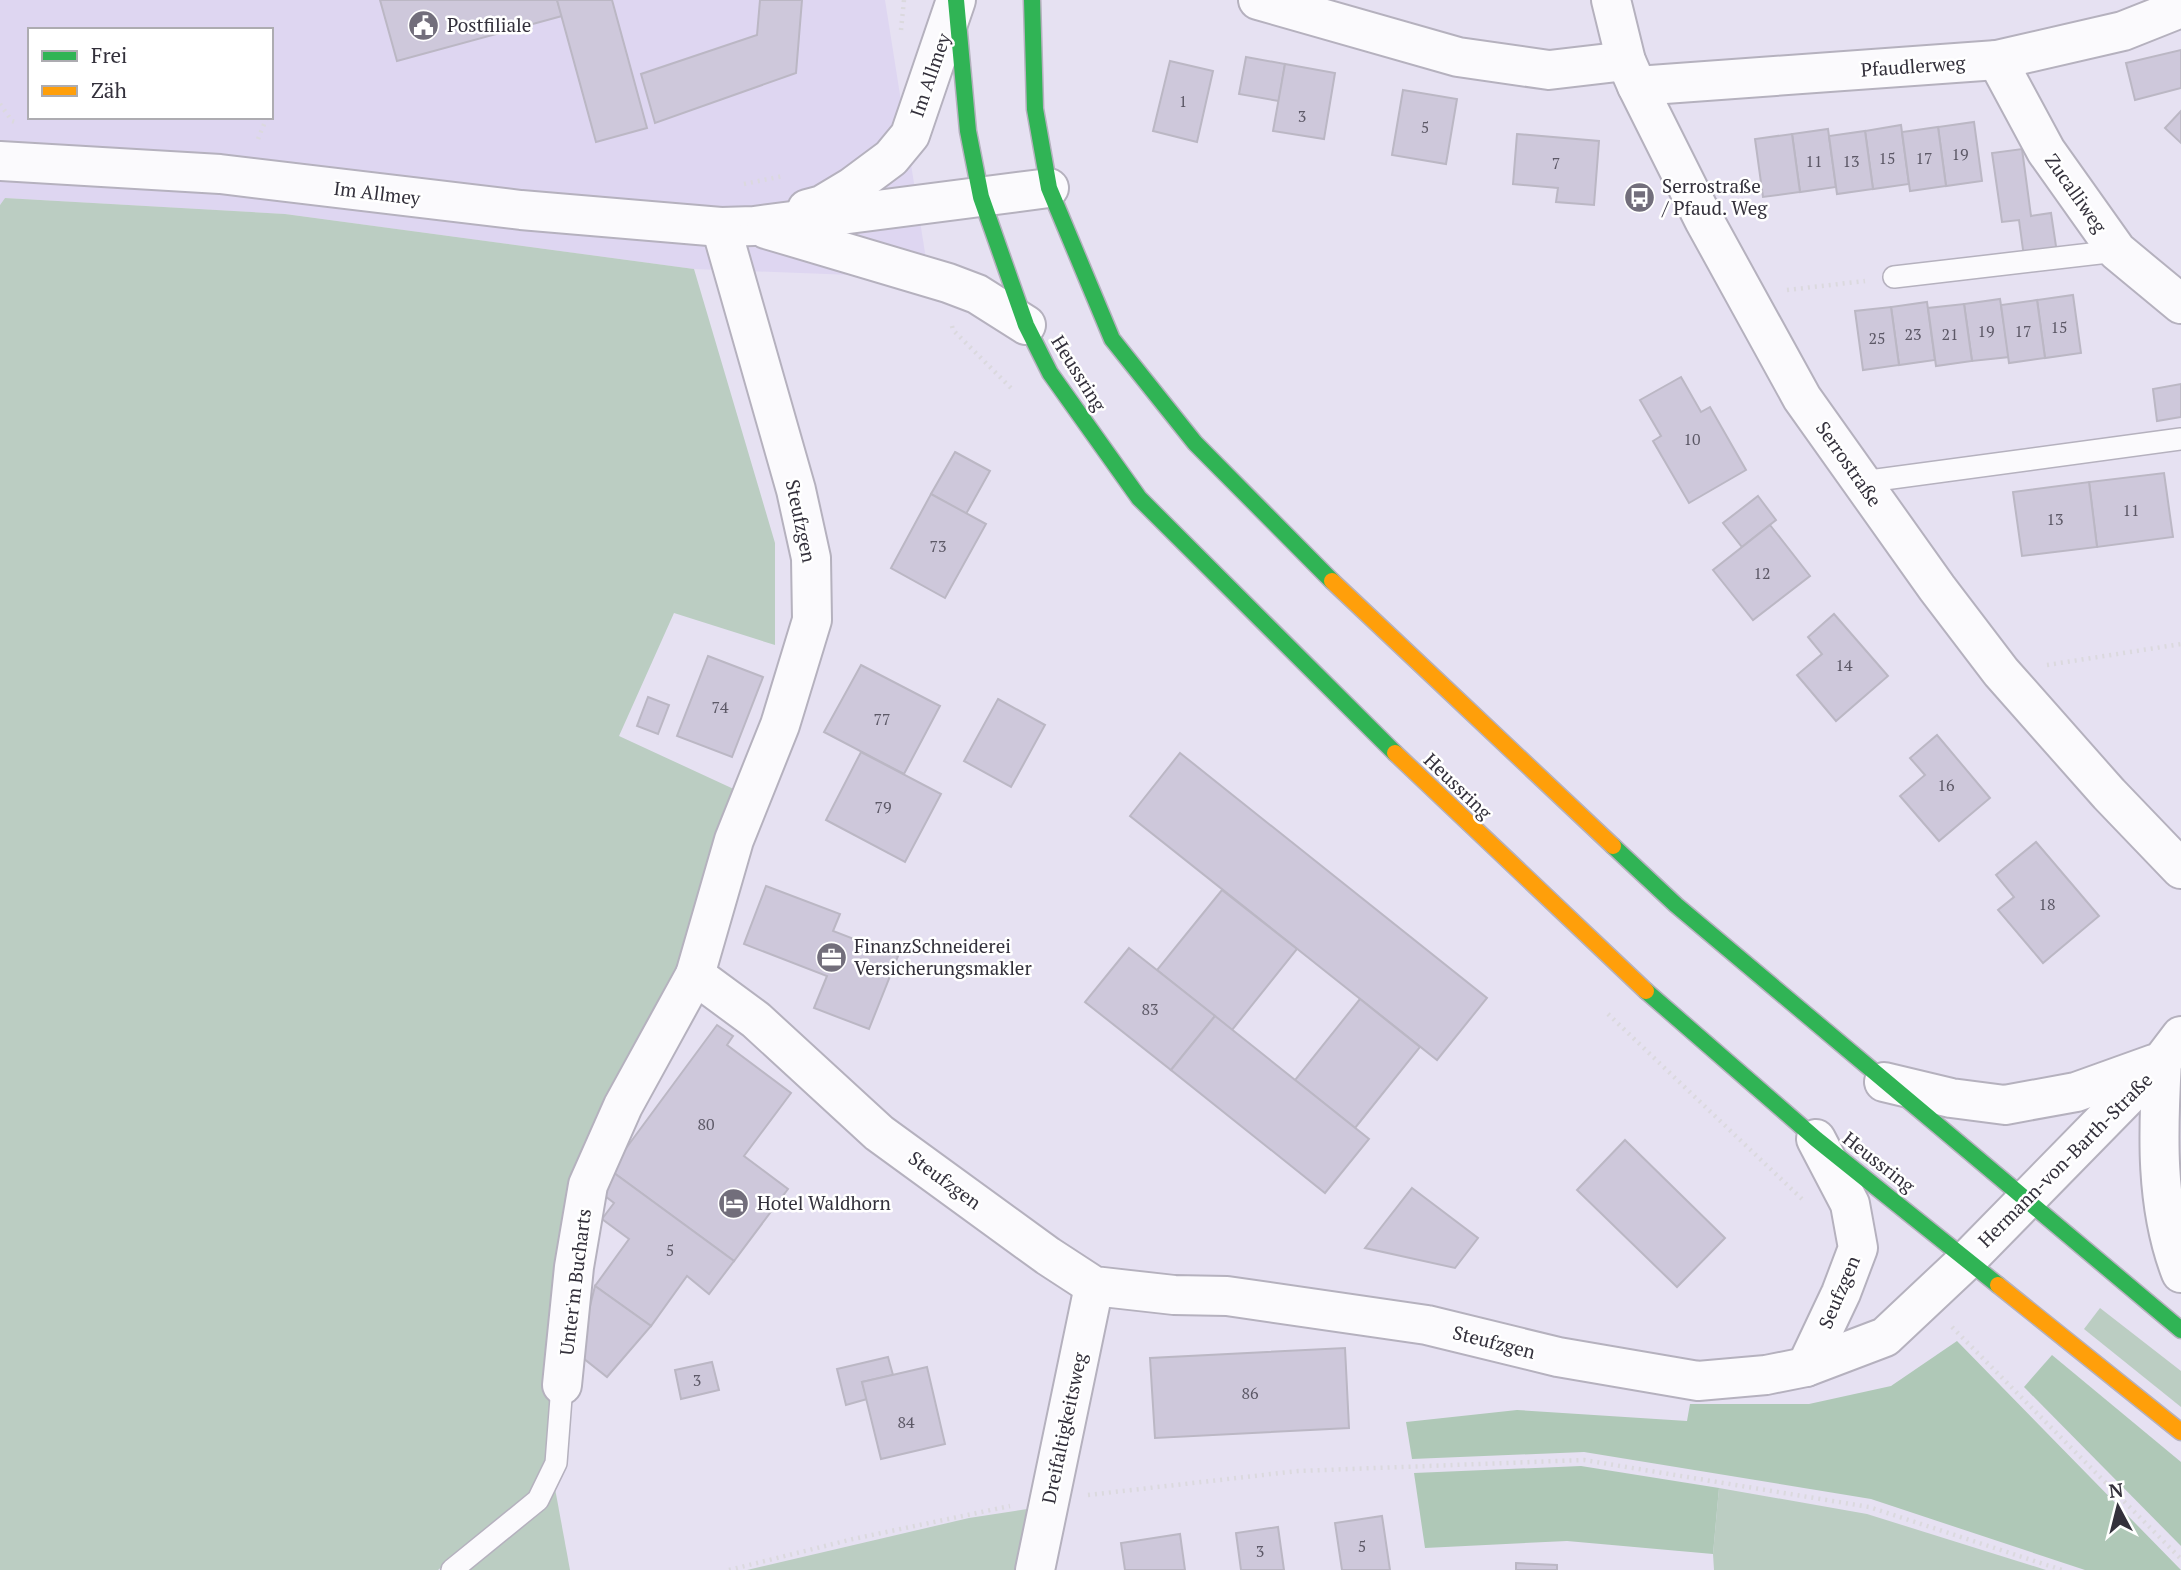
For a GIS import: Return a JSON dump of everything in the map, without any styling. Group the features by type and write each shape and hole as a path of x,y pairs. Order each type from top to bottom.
{"main road":[{"name":"Heussring","path":"956,0 968,131 981,197 1026,325 1050,373 1139,498 1426,784 1599,950 1816,1139 2181,1432"},
{"path":"1032,0 1035,109 1049,188 1112,339 1195,443 1334,583 1676,905 2181,1330"}],"street":[{"name":"Im Allmey","path":"737,226 822,205 891,158 910,135 956,0"},
{"name":"Pfaudlerweg","path":"1258,0 1458,57 1549,70 1632,74 1997,60 2123,30 2181,8"},
{"name":"Serrostraße","path":"1611,0 1632,74 1704,220 1802,398 1937,588 2001,672 2109,794 2181,869"},
{"name":"Zucalliweg","path":"1997,60 2046,151 2117,251 2181,304"},
{"name":"Im Allmey","path":"0,161 220,174 520,210 737,226 948,283 977,294 1026,325"},
{"name":"Im Allmey","path":"737,226 1049,188"},
{"name":"Steufzgen","path":"737,226 811,558 812,620 780,724 734,840 695,975 756,1020 879,1133 1048,1256 1094,1286 1174,1295 1227,1296 1338,1311 1427,1325 1558,1357 1698,1381 1766,1376 1806,1367 1885,1337 1968,1259"},
{"name":"Unter'm Bucharts","path":"562,1385 574,1267 588,1185 623,1106 695,975"},
{"name":"Hermann-von-Barth-Straße","path":"1884,1082 1951,1098 2005,1105 2076,1092 2172,1049"},
{"name":"Hermann-von-Barth-Straße","path":"1968,1259 2172,1049"},
{"name":"Hermann-von-Barth-Straße","path":"2172,1049 2158,1141 2168,1230 2181,1273"},
{"name":"Seufzgen","path":"1806,1367 1841,1293 1858,1248 1850,1204 1816,1139"},
{"name":"Dreifaltigkeitsweg","path":"1035,1570 1094,1286"}],"lane":[{"path":"1894,277 2117,251"},
{"path":"1862,482 2181,439"},
{"name":"Unter'm Bucharts","path":"452,1570 538,1500 556,1463 562,1385"}],"path":[{"path":"0,104 12,121 23,124"},
{"path":"258,140 266,119"},
{"path":"245,139 271,142"},
{"path":"740,185 789,174"},
{"path":"1803,288 1843,284"},
{"path":"2001,672 2181,644"},
{"path":"1926,1299 2181,1559"},
{"path":"729,1570 967,1514 1049,1499 1298,1471 1584,1460 1869,1507 2062,1570"}],"shaded area":[{"path":"0,0 885,0 929,278 694,269 285,214 5,198 0,205"}],"green space":[{"path":"5,198 285,214 694,269 775,543 775,645 674,613 619,736 738,791 685,968 616,1102 550,1458 531,1493 438,1570 0,1570 0,205"},
{"path":"2100,1308 2181,1371 2181,1407 2084,1329"},
{"path":"1957,1341 2181,1570 2085,1570 1871,1499 1584,1452 1412,1459 1406,1422 1517,1410 1687,1421 1690,1404 1809,1404 1891,1386"},
{"path":"2052,1355 2181,1462 2181,1546 2024,1387"},
{"path":"1581,1466 1719,1488 1713,1554 1567,1541 1425,1548 1414,1473"},
{"path":"554,1483 570,1570 463,1570"},
{"path":"1719,1488 1867,1514 2046,1570 1714,1570"},
{"path":"1040,1507 1024,1570 747,1570 969,1518"}],"building":[{"path":"380,0 557,0 562,16 397,61"},
{"path":"557,0 612,0 647,128 596,142"},
{"path":"760,0 802,0 796,73 655,123 641,74 757,35"},
{"path":"2181,50 2181,88 2135,100 2126,63"},
{"path":"1246,57 1285,64 1279,101 1239,94"},
{"path":"1170,61 1213,71 1197,142 1153,131"},
{"path":"1285,64 1335,73 1324,139 1273,131"},
{"path":"1403,90 1457,99 1446,164 1392,155"},
{"path":"2181,111 2181,143 2165,128"},
{"path":"1974,122 1982,181 1946,186 1938,127"},
{"path":"1901,125 1909,184 1873,189 1865,131"},
{"path":"1938,127 1946,186 1910,191 1902,132"},
{"path":"1828,129 1836,187 1800,192 1792,134"},
{"path":"1865,131 1873,189 1837,194 1829,136"},
{"path":"1517,134 1599,141 1594,205 1556,202 1558,188 1513,184"},
{"path":"1792,134 1800,192 1763,197 1755,139"},
{"path":"2022,149 2031,216 2051,213 2057,253 2024,257 2019,220 2002,222 1992,153"},
{"path":"2073,295 2081,353 2045,358 2037,300"},
{"path":"2000,299 2009,357 1972,361 1964,304"},
{"path":"2037,300 2045,358 2009,363 2001,305"},
{"path":"1927,302 1935,360 1899,365 1891,307"},
{"path":"1964,304 1972,361 1936,366 1928,308"},
{"path":"1891,307 1899,365 1863,370 1855,311"},
{"path":"1681,377 1701,412 1710,407 1746,470 1689,503 1653,441 1661,436 1640,400"},
{"path":"2181,384 2181,417 2157,421 2153,389"},
{"path":"955,452 990,471 966,514 931,494"},
{"path":"2164,473 2173,537 2097,547 2089,482"},
{"path":"2089,482 2097,547 2022,556 2013,492"},
{"path":"931,494 986,524 945,598 891,568"},
{"path":"1758,496 1776,520 1742,547 1723,523"},
{"path":"1770,525 1810,576 1753,620 1713,570"},
{"path":"1834,614 1888,676 1836,721 1797,675 1822,654 1808,637"},
{"path":"708,656 763,677 732,757 677,736"},
{"path":"861,665 940,706 904,774 824,732"},
{"path":"648,697 669,705 658,734 637,726"},
{"path":"998,699 1045,725 1011,787 964,761"},
{"path":"1937,735 1990,798 1939,841 1900,796 1925,775 1910,758"},
{"path":"861,752 941,794 905,862 826,820"},
{"path":"1180,753 1487,998 1437,1060 1130,816"},
{"path":"2036,842 2099,916 2043,963 1998,910 2014,897 1996,875"},
{"path":"766,886 840,914 833,931 898,956 869,1029 814,1008 827,976 744,944"},
{"path":"1222,890 1297,949 1232,1030 1157,970"},
{"path":"1129,948 1215,1016 1171,1070 1085,1002"},
{"path":"1360,999 1420,1047 1355,1128 1295,1080"},
{"path":"1215,1016 1369,1139 1325,1193 1171,1070"},
{"path":"717,1025 733,1036 727,1045 791,1093 744,1156 788,1189 734,1261 610,1170"},
{"path":"1625,1140 1725,1238 1677,1287 1577,1190"},
{"path":"610,1170 734,1261 709,1294 687,1276 651,1326 595,1286 629,1239 602,1219 614,1203 596,1189"},
{"path":"1412,1188 1478,1238 1455,1268 1365,1248"},
{"path":"595,1286 651,1326 607,1377 578,1354"},
{"path":"1345,1348 1349,1428 1155,1438 1150,1358"},
{"path":"888,1357 893,1375 862,1382 867,1399 846,1405 837,1369"},
{"path":"712,1362 719,1390 681,1399 675,1370"},
{"path":"927,1367 945,1444 881,1459 862,1382"},
{"path":"1382,1516 1390,1570 1342,1570 1335,1523"},
{"path":"1278,1527 1284,1570 1241,1570 1236,1533"},
{"path":"1180,1534 1185,1570 1125,1570 1121,1543"},
{"path":"1516,1563 1557,1565 1557,1570 1516,1570"}],"traffic: fast":[{"path":"956,0 968,131 981,197 1026,325 1050,373 1139,498 1395,753"},
{"path":"1032,0 1035,109 1049,188 1112,339 1195,443 1332,581"},
{"path":"1613,846 1676,905 2181,1330"},
{"path":"1646,991 1816,1139 1998,1285"}],"traffic: slow":[{"path":"1332,581 1613,846"},
{"path":"1395,753 1646,991"},
{"path":"1998,1285 2181,1432"}],"place":[{"name":"Postfiliale","path":"424,25"},
{"name":"Serrostraße / Pfaud. Weg","path":"1639,197"},
{"name":"FinanzSchneiderei Versicherungsmakler","path":"831,957"},
{"name":"Hotel Waldhorn","path":"734,1203"}]}
